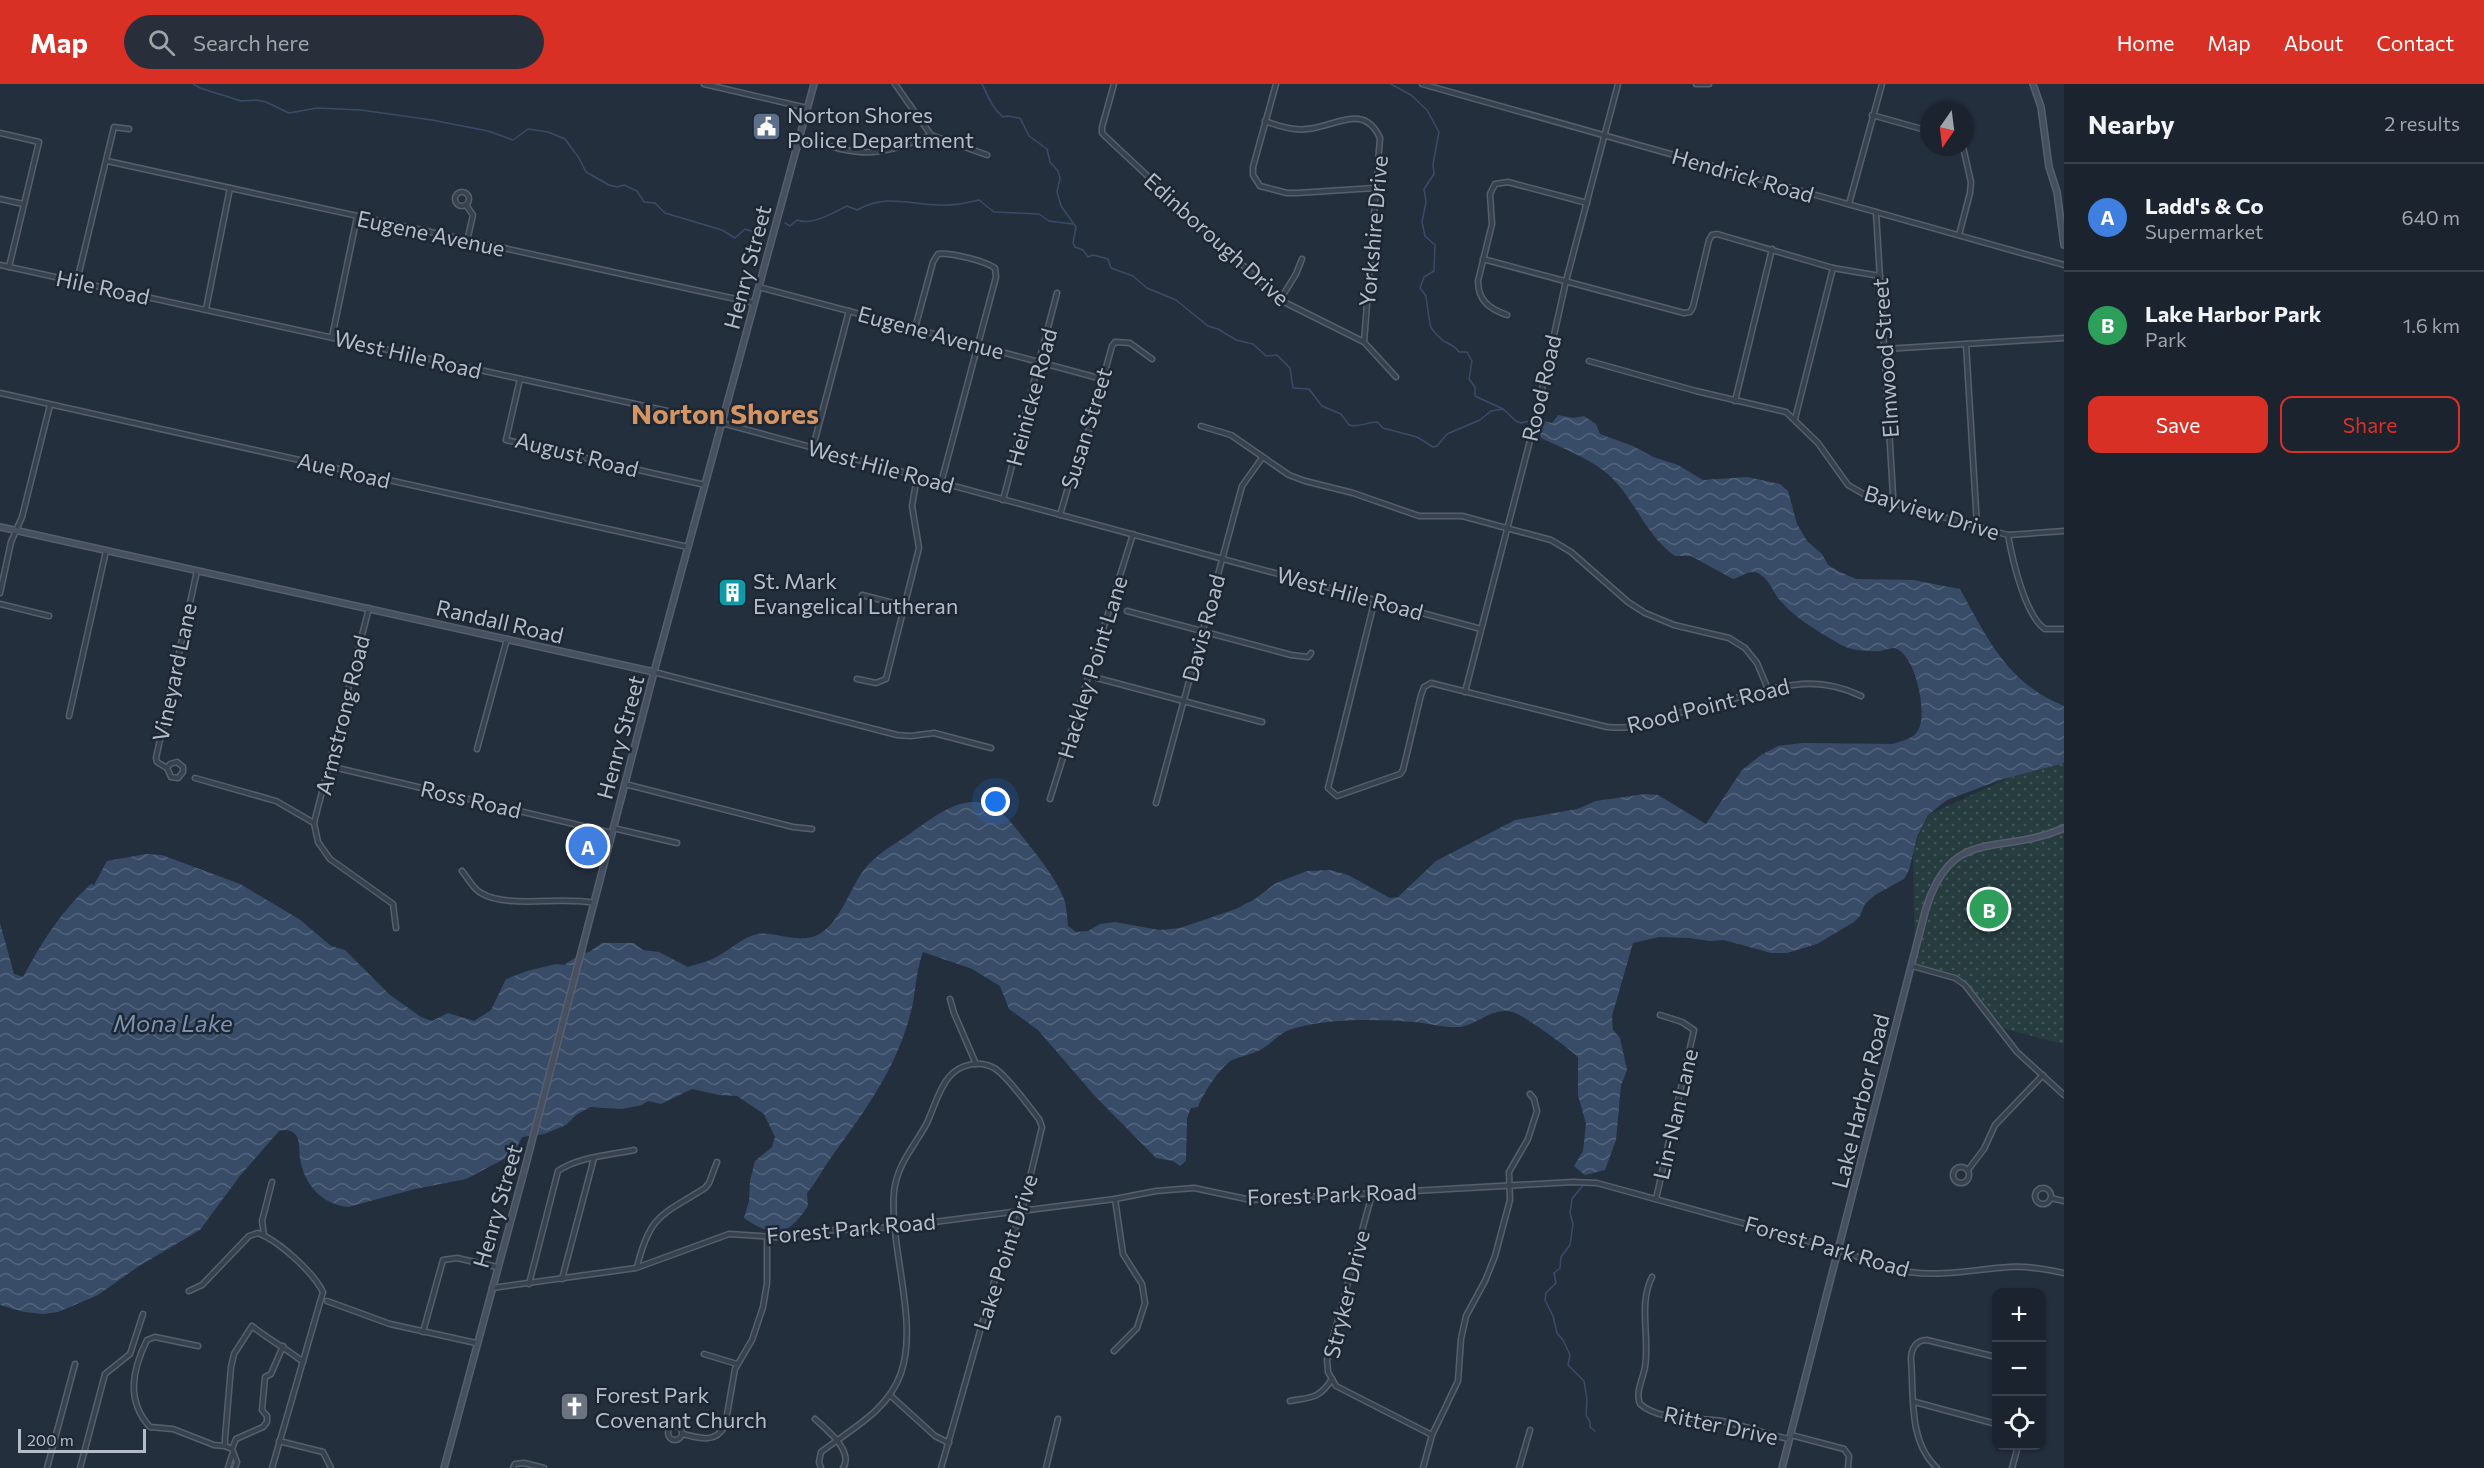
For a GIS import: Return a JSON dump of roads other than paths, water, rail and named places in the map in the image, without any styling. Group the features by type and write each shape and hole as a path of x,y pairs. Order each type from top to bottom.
{"street":[{"path":"704,84 807,108"},
{"name":"Henry Street","path":"444,1468 595,903 654,672 814,84"},
{"path":"895,84 931,135 987,155"},
{"name":"Edinborough Drive","path":"1114,84 1102,133 1280,300 1364,342 1396,377"},
{"path":"1276,84 1253,167 1253,175 1260,186 1287,193 1375,188"},
{"name":"Hendrick Road","path":"1422,84 2064,265"},
{"name":"Rood Road","path":"1466,692 1508,527 1566,281 1618,84"},
{"path":"1696,84 1709,85"},
{"path":"1849,204 1882,84"},
{"path":"2033,84 2041,106 2049,167 2056,192 2064,244"},
{"path":"1872,115 1920,128"},
{"name":"Yorkshire Drive","path":"1265,122 1302,130 1360,119 1371,123 1380,138 1364,342"},
{"path":"77,282 114,127 129,129"},
{"path":"0,133 39,142 9,267"},
{"path":"799,138 857,153 874,154 931,135"},
{"path":"1959,235 1971,182 1965,156"},
{"name":"Eugene Avenue","path":"107,161 754,303"},
{"path":"1507,315 1493,310 1483,301 1478,291 1478,281 1492,224 1490,194 1495,184 1508,182 1587,203"},
{"path":"206,309 231,188"},
{"path":"0,199 23,204"},
{"path":"466,205 472,215 467,241"},
{"name":"Elmwood Street","path":"1876,212 1892,505"},
{"path":"332,337 357,217"},
{"path":"1483,259 1684,313 1690,312 1712,235 1717,234 1833,268 1880,276"},
{"path":"1735,400 1772,249"},
{"path":"915,328 933,262 938,254 948,254 988,264 995,268 996,277 941,483"},
{"path":"1280,300 1296,274 1302,259"},
{"name":"Hile Road","path":"0,265 206,309"},
{"path":"1795,419 1833,268"},
{"name":"Eugene Avenue","path":"759,287 1102,379"},
{"name":"Heinicke Road","path":"1003,500 1058,293"},
{"name":"West Hile Road","path":"206,309 722,423 1481,629"},
{"path":"813,447 849,311"},
{"path":"1885,349 2064,338"},
{"name":"Susan Street","path":"1059,515 1069,484 1080,461 1112,346 1115,342 1130,343 1152,359"},
{"path":"1966,344 1977,526"},
{"name":"Bayview Drive","path":"1589,361 1786,412 1818,443 1848,485 1867,496 1892,505 2008,535 2064,531"},
{"name":"August Road","path":"520,379 506,440 705,485"},
{"name":"Aue Road","path":"0,393 688,547"},
{"path":"0,593 11,542 22,518 50,405"},
{"path":"1201,426 1231,435 1289,476 1353,493 1419,516 1462,516 1544,537 1560,544 1628,602 1645,613 1674,625 1729,638 1745,648 1757,663 1768,690"},
{"name":"Davis Road","path":"1156,803 1221,558 1244,481 1262,458"},
{"path":"856,679 876,683 886,679 919,548 912,506 917,477"},
{"name":"Randall Road","path":"0,527 654,672 897,735 934,733 991,748"},
{"name":"Hackley Point Lane","path":"1050,799 1133,534"},
{"path":"2008,535 2028,607 2035,620 2045,629 2064,629"},
{"path":"69,716 106,551"},
{"name":"Vineyard Lane","path":"167,768 177,762 181,765 183,772 179,777 174,778 168,774 167,768 157,762 156,758 197,571"},
{"path":"862,595 905,606"},
{"name":"Rood Point Road","path":"1375,599 1328,788 1337,796 1400,774 1403,770 1421,694 1424,687 1431,683 1607,727 1630,729 1649,725 1683,711 1806,682 1850,690 1861,696"},
{"path":"0,604 49,616"},
{"name":"Armstrong Road","path":"314,823 369,608"},
{"path":"1127,611 1298,657 1308,657 1311,653"},
{"path":"477,749 507,639"},
{"path":"1097,678 1262,722"},
{"name":"Ross Road","path":"329,766 613,831 677,843"},
{"path":"195,778 276,801 314,823 318,842 330,859 393,904 396,928"},
{"path":"625,784 793,828 812,829"},
{"name":"Lake Harbor Road","path":"1782,1468 1934,885 1951,863 1970,850 1980,846 2036,838 2064,828"},
{"path":"462,871 477,891 488,897 523,901 574,900 595,903"},
{"path":"1912,966 1955,978 1965,985 2006,1039 2064,1095"},
{"path":"821,1468 819,1462 821,1452 858,1426 891,1396 902,1372 905,1355 902,1279 895,1227 894,1191 899,1169 922,1131 948,1078 962,1066 976,1064 950,999"},
{"name":"Lin-Nan Lane","path":"1656,1199 1694,1030 1682,1022 1660,1015"},
{"name":"Lake Point Drive","path":"941,1468 994,1282 1022,1211 1042,1127 1039,1119 997,1070 976,1064"},
{"path":"1968,1170 1964,1167 1956,1169 1953,1173 1955,1180 1965,1183 1969,1178 1968,1170 1984,1149 1995,1125 2043,1075"},
{"path":"1423,1468 1432,1435 1458,1381 1461,1339 1466,1316 1496,1256 1510,1200 1509,1172 1528,1139 1537,1111 1530,1094"},
{"path":"529,1284 558,1171 594,1158 634,1150"},
{"path":"562,1278 594,1158"},
{"path":"636,1268 642,1243 651,1225 665,1212 705,1188 709,1184 717,1162"},
{"path":"264,1236 262,1221 272,1182"},
{"name":"Forest Park Road","path":"491,1288 636,1268 729,1234 789,1238 819,1232 895,1227 1022,1211 1115,1199 1155,1191 1194,1188 1251,1200 1578,1182 1593,1183 1656,1199 1839,1249 1850,1255 1898,1270 1925,1274 2010,1267 2064,1273"},
{"path":"2044,1188 2049,1190 2051,1198 2041,1204 2035,1194 2044,1188"},
{"name":"Stryker Drive","path":"1290,1401 1324,1392 1332,1379 1328,1372 1327,1360 1372,1194"},
{"path":"2051,1198 2064,1201"},
{"path":"1114,1352 1137,1328 1144,1303 1142,1284 1123,1254 1115,1199"},
{"path":"189,1291 202,1285 249,1236 258,1233 303,1266 318,1282 322,1292 272,1468"},
{"path":"683,1434 706,1439 714,1438 725,1426 737,1364 752,1340 763,1307 768,1283 767,1237"},
{"path":"423,1332 443,1260 457,1258 497,1267"},
{"name":"Ritter Drive","path":"1652,1277 1646,1296 1647,1349 1638,1396 1640,1404 1656,1412 1680,1418 1724,1422 1790,1437"},
{"path":"327,1301 390,1324 477,1343"},
{"path":"80,1468 105,1374 130,1354 143,1314"},
{"path":"225,1446 231,1367 234,1354 252,1326 275,1345 283,1346 303,1362"},
{"path":"198,1346 155,1337 147,1340 136,1368 133,1390 135,1404 150,1427 173,1429 214,1445 225,1446 232,1452 237,1462 235,1468"},
{"path":"1937,1468 1922,1448 1917,1428 1911,1355 1914,1347 1919,1341 1934,1341 1992,1356"},
{"path":"228,1468 236,1439 262,1427 267,1422 267,1416 262,1410 265,1377 272,1374 283,1346"},
{"path":"704,1354 737,1364"},
{"path":"47,1468 75,1364"},
{"path":"1332,1379 1336,1386 1432,1435"},
{"path":"891,1396 935,1436 949,1443"},
{"path":"1915,1402 1992,1423"},
{"path":"815,1419 837,1442 847,1459 843,1468"},
{"path":"1046,1468 1058,1419"},
{"path":"1519,1468 1530,1430"},
{"path":"1790,1437 1844,1449 1849,1456 1848,1468"},
{"path":"279,1441 323,1452 330,1468"},
{"path":"2012,1468 2017,1450"},
{"path":"513,1468 516,1464 524,1463 544,1468"}],"water":[{"name":"Mona Lake","path":"1558,415 1573,418 1584,416 1596,424 1600,434 1678,465 1703,480 1747,477 1780,484 1788,491 1797,524 1807,541 1822,554 1828,565 1856,579 1913,580 1960,589 1990,642 2013,672 2044,696 2064,706 2064,763 2000,780 1947,800 1928,815 1917,837 1909,870 1904,879 1875,895 1865,904 1860,916 1854,922 1817,944 1787,953 1771,953 1724,940 1659,937 1633,943 1612,1016 1613,1030 1620,1038 1627,1070 1621,1085 1616,1140 1605,1170 1585,1175 1574,1166 1583,1151 1586,1124 1578,1095 1578,1057 1528,1020 1507,1011 1493,1013 1459,1027 1400,1021 1352,1020 1306,1025 1287,1031 1258,1051 1232,1060 1217,1074 1198,1107 1191,1108 1187,1118 1186,1161 1180,1166 1173,1161 1156,1158 1094,1095 1038,1030 1009,1009 1000,986 972,969 923,952 910,1015 896,1055 877,1091 807,1193 808,1206 787,1229 772,1231 763,1229 744,1218 755,1161 772,1147 775,1137 764,1114 737,1096 692,1089 661,1104 648,1101 642,1105 622,1109 590,1107 576,1115 566,1125 544,1134 522,1137 516,1149 504,1159 466,1179 415,1189 348,1207 330,1202 315,1191 305,1176 296,1135 288,1130 279,1131 239,1177 200,1230 139,1266 98,1295 58,1312 43,1314 24,1312 0,1305 0,923 14,974 23,977 53,928 80,894 91,884 94,885 107,861 146,854 162,855 240,884 299,919 331,946 345,950 390,995 421,1017 432,1021 448,1013 474,1021 491,1010 506,979 556,964 564,965 602,943 634,943 643,950 659,952 688,967 716,957 746,938 758,934 797,938 813,937 829,927 861,874 877,856 940,814 966,803 979,802 992,807 1005,816 1018,831 1055,881 1065,902 1068,926 1076,932 1088,931 1100,924 1115,922 1159,930 1180,928 1236,909 1255,899 1276,883 1307,871 1330,870 1348,875 1390,898 1398,897 1436,861 1515,820 1577,809 1596,801 1645,794 1658,795 1706,824 1742,770 1761,755 1778,746 1803,743 1893,744 1917,732 1922,714 1919,688 1910,663 1904,654 1895,648 1868,651 1841,645 1791,611 1758,573 1749,572 1733,579 1691,556 1675,556 1657,539 1611,477 1587,460 1541,438 1540,420 1552,423"}],"waterway":[{"path":"193,84 241,101 266,102 289,113 317,108 361,110 488,131 513,140 528,129 548,132 565,139 586,172 609,185 617,187 624,185 637,191 644,202 655,203 665,213 722,230 735,238 745,229 754,232 765,227"},
{"path":"982,84 999,113 1003,117 1020,118 1029,136 1047,149 1050,162 1058,171 1060,178 1057,192 1061,206 1076,227 1073,243 1075,247 1083,250 1088,257 1093,255 1108,259 1111,268 1133,276 1147,288 1176,300 1208,326 1236,340 1253,344 1266,356 1277,355 1290,368 1293,388 1309,389 1322,406 1341,414 1349,425 1377,422 1383,428 1417,437 1433,447 1437,446 1447,434 1480,420 1491,411 1503,409"},
{"path":"1391,84 1411,95 1427,110 1439,132 1433,164 1434,174 1424,189 1426,202 1422,222 1425,236 1435,245 1434,271 1424,277 1420,288 1426,296 1430,325 1441,339 1459,352 1467,352 1472,361 1469,379 1475,387 1475,396 1503,409 1516,421 1521,423 1529,421"},
{"path":"785,223 790,226 797,220 816,220 847,206 857,210 879,202 899,201 946,205 979,200 994,212 1039,214 1049,221 1073,224"},
{"path":"1584,1184 1572,1199 1570,1213 1573,1224 1570,1245 1561,1257 1560,1268 1554,1273 1556,1283 1546,1293 1545,1300 1553,1316 1557,1333 1570,1355 1568,1365 1584,1381 1587,1400 1586,1415 1590,1427 1595,1431"}],"place":[{"name":"Norton Shores Police Department","path":"766,127"},
{"name":"St. Mark Evangelical Lutheran","path":"732,593"},
{"name":"Ladd's & Co","path":"588,846"},
{"name":"Lake Harbor Park","path":"1989,909"},
{"name":"Forest Park Covenant Church","path":"574,1407"}],"district":[{"name":"Norton Shores","path":"725,413"}]}
